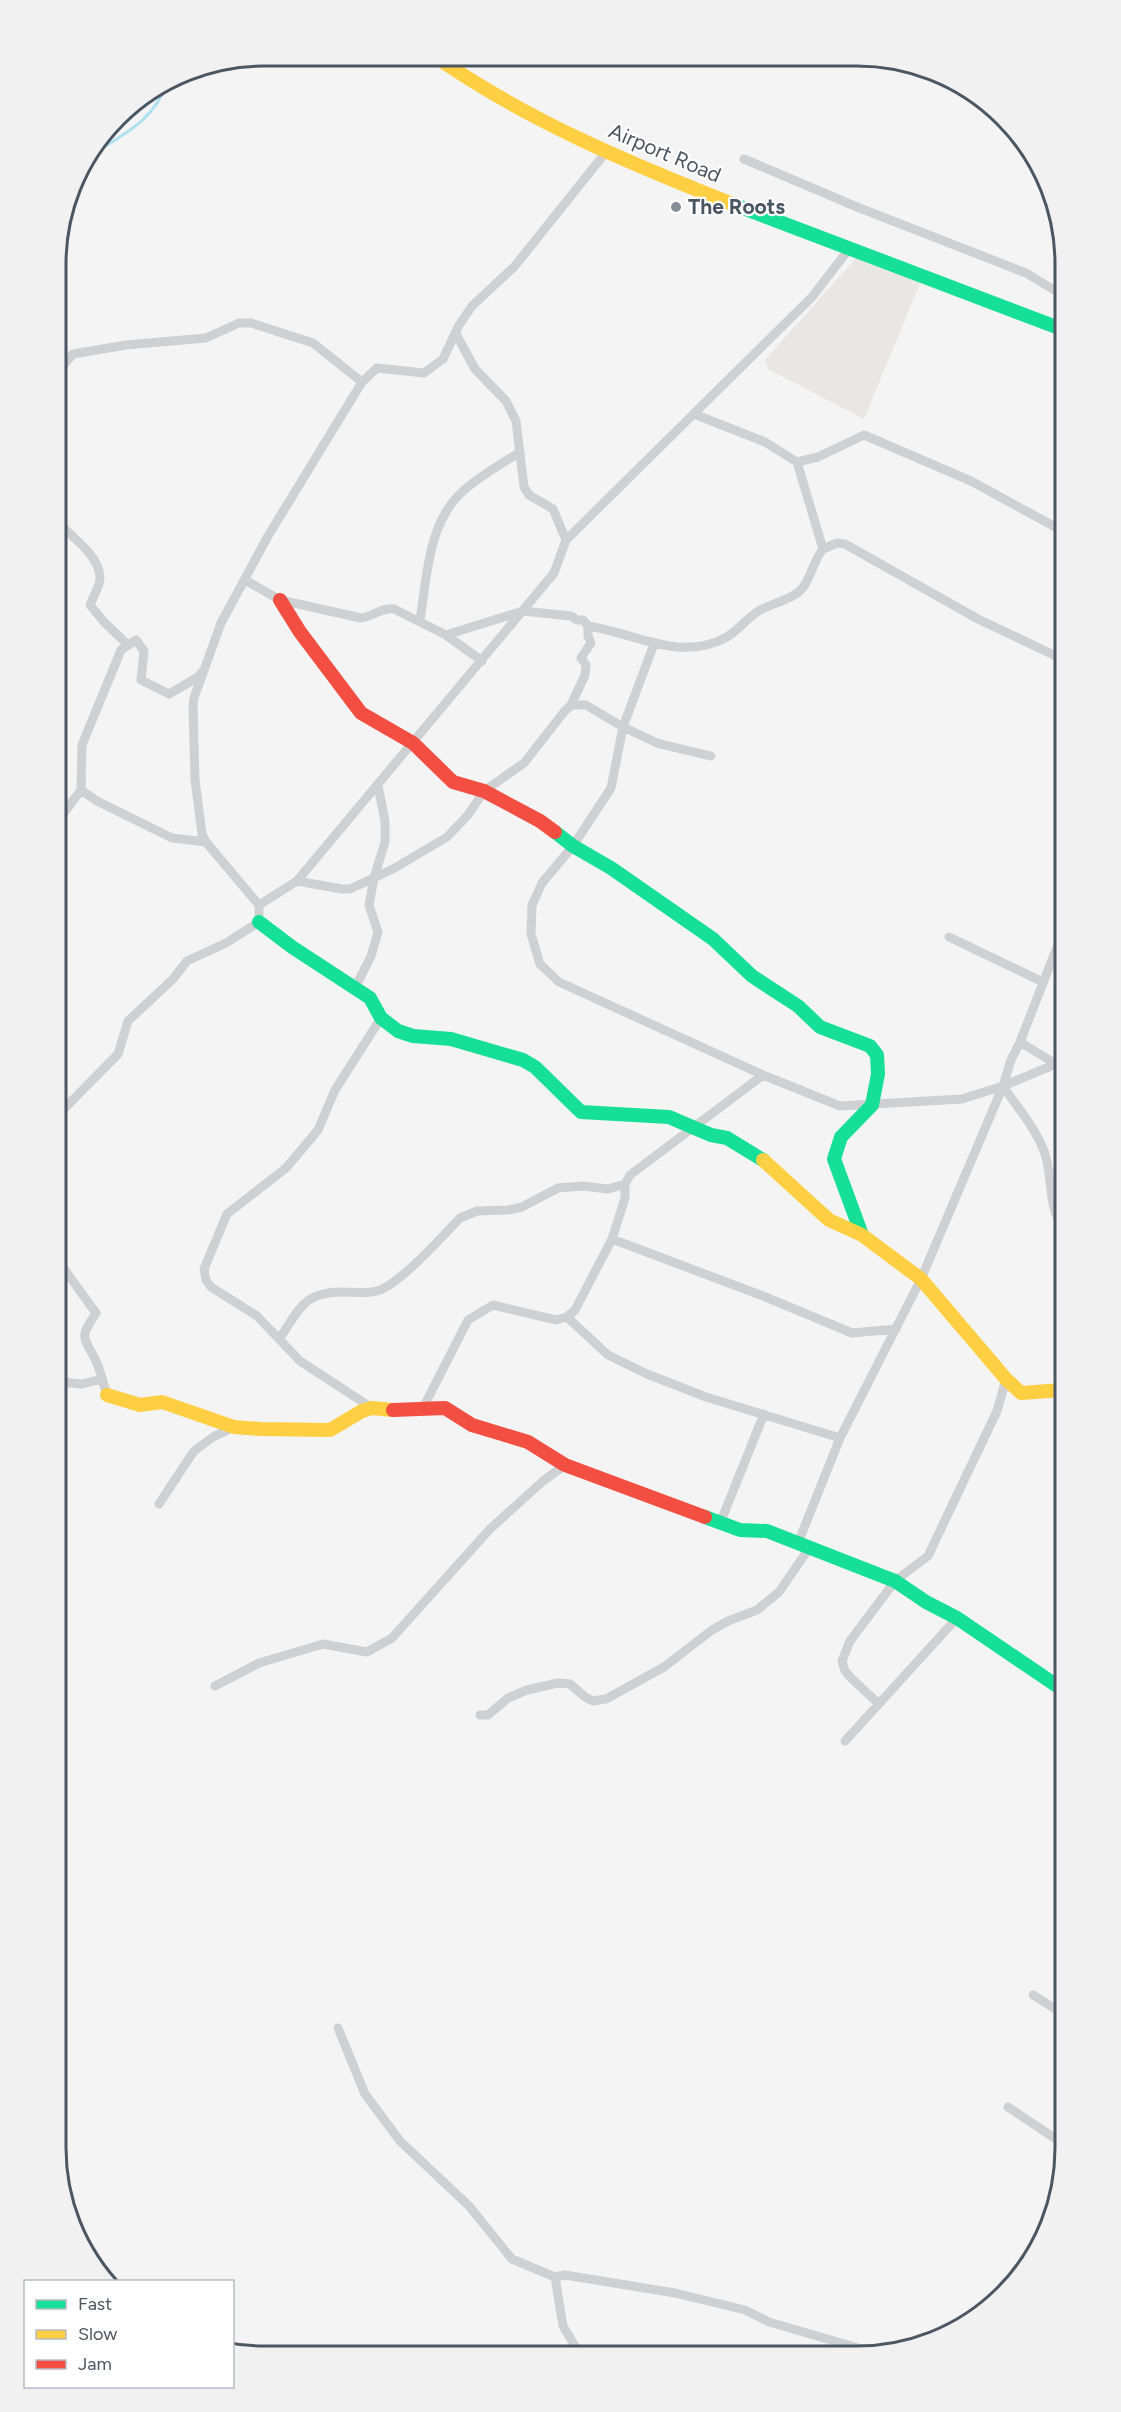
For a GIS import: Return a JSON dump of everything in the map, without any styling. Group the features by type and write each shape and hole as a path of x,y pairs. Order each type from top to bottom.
{"main road":[{"name":"Airport Road","path":"448,66 466,80 504,102 606,152 730,204 1055,324"},
{"path":"280,600 324,666 361,713 413,743 453,782 484,791 540,821 573,846 611,868 713,939 752,976 798,1006 820,1027 870,1046 877,1055 878,1074 872,1105 841,1137 834,1159 862,1235"},
{"path":"259,922 370,998 381,1018 398,1031 413,1036 451,1039 523,1060 535,1067 582,1112 669,1117 711,1135 727,1138 765,1161 829,1220 862,1235 921,1279 1006,1379 1021,1393 1055,1391"},
{"path":"107,1395 140,1404 162,1402 234,1427 330,1430 362,1411 372,1408 381,1410 445,1408 472,1425 528,1442 565,1465 721,1521 740,1530 767,1532 804,1545 895,1581 926,1602 957,1618 1055,1684"}],"street":[{"path":"66,1105 118,1054 129,1021 187,961 226,943 259,922 259,905 206,842 202,834 195,780 193,706 222,623 268,536 362,382 372,370 377,368 424,373 443,360 472,306 514,267 606,152"},
{"path":"744,159 857,207 1026,273 1055,291"},
{"path":"259,905 297,881 378,786 554,573 566,540 812,297 849,249"},
{"path":"66,362 73,354 120,345 206,338 239,323 250,323 313,343 362,382"},
{"path":"456,334 476,369 512,411 516,421 526,492 553,509 566,540"},
{"path":"694,414 765,442 796,462 823,549"},
{"path":"796,462 818,457 864,435 971,481 1055,527"},
{"path":"420,620 437,527 462,491 520,452"},
{"path":"66,530 90,555 97,566 100,579 90,605 127,644"},
{"path":"588,626 611,630 654,644 698,648 727,637 757,612 801,589 823,549 837,543 845,544 978,620 1055,656"},
{"path":"245,580 280,600 361,618 370,617 387,608 394,609 446,635 482,661"},
{"path":"297,881 345,889 374,878 447,837 468,815 484,791 524,763 571,705 585,675 586,665 581,658 591,643 588,626 583,620 577,620 571,616 523,612 446,635"},
{"path":"66,810 81,790 82,745 121,650 136,640 144,651 141,680 169,694 198,677 205,669"},
{"path":"654,644 623,727 611,788 573,846 542,883 532,904 531,934 540,964 559,982 762,1075 840,1106 962,1099 1055,1066"},
{"path":"571,705 586,705 623,727 663,745 711,756"},
{"path":"355,988 371,956 378,932 369,905 386,832 378,786"},
{"path":"81,790 97,801 172,838 206,842"},
{"path":"949,937 1044,982"},
{"path":"480,1715 488,1715 508,1698 527,1690 558,1683 570,1684 593,1701 606,1699 664,1667 712,1630 757,1610 779,1592 804,1545 840,1438 921,1279 1003,1086 1011,1060 1055,954"},
{"path":"372,1408 300,1360 257,1316 212,1287 206,1280 204,1269 227,1214 286,1168 318,1130 335,1090 381,1018"},
{"path":"1020,1042 1055,1063"},
{"path":"423,1408 468,1320 479,1312 493,1305 556,1320 567,1317 575,1310 612,1239 624,1198 624,1184 630,1175 762,1075"},
{"path":"1003,1086 1044,1152 1051,1203 1055,1215"},
{"path":"279,1339 305,1301 317,1294 331,1291 377,1291 391,1285 460,1218 468,1214 522,1207 558,1188 583,1186 608,1189 624,1184"},
{"path":"612,1239 763,1296 852,1333 896,1329"},
{"path":"66,1272 96,1313 84,1335 86,1346 96,1360 107,1395"},
{"path":"567,1317 608,1354 647,1374 706,1397 840,1438"},
{"path":"66,1383 82,1384 102,1379 107,1395"},
{"path":"879,1704 844,1671 842,1661 850,1641 895,1581 928,1556 997,1411 1006,1379"},
{"path":"721,1521 764,1414"},
{"path":"159,1504 194,1451 213,1437 234,1427"},
{"path":"215,1686 259,1663 323,1644 367,1652 392,1638 489,1530 543,1480 565,1465"},
{"path":"845,1741 957,1618"},
{"path":"1033,1995 1055,2009"},
{"path":"338,2028 365,2094 400,2140 469,2206 512,2259 555,2277 565,2275 687,2295 745,2310 769,2322 851,2346"},
{"path":"1008,2107 1055,2138"},
{"path":"555,2277 563,2326 575,2346"}],"shaded area":[{"path":"856,258 920,283 864,419 768,369 765,360"}],"waterway":[{"path":"105,146 136,126 163,95"}],"traffic: fast":[{"path":"735,205 1055,326"},
{"path":"555,832 713,939 752,976 798,1006 820,1027 870,1046 877,1055 878,1074 872,1105 841,1137 834,1159 862,1235"},
{"path":"259,922 292,947 370,998 381,1018 398,1031 413,1036 451,1039 523,1060 535,1067 581,1112 669,1117 711,1135 727,1138 763,1160"},
{"path":"705,1517 740,1530 767,1531 895,1581 926,1602 957,1618 1055,1685"}],"traffic: slow":[{"path":"450,66 507,101 581,140 735,205"},
{"path":"763,1160 829,1220 862,1235 921,1279 1006,1379 1021,1393 1055,1391"},
{"path":"107,1395 140,1405 162,1402 234,1427 260,1429 330,1430 362,1411 372,1408 393,1410"}],"traffic: jam":[{"path":"280,600 300,632 361,713 413,743 453,782 484,791 540,821 555,832"},
{"path":"393,1410 445,1408 472,1425 528,1442 565,1465 705,1517"}],"place":[{"name":"The Roots","path":"676,207"}]}
